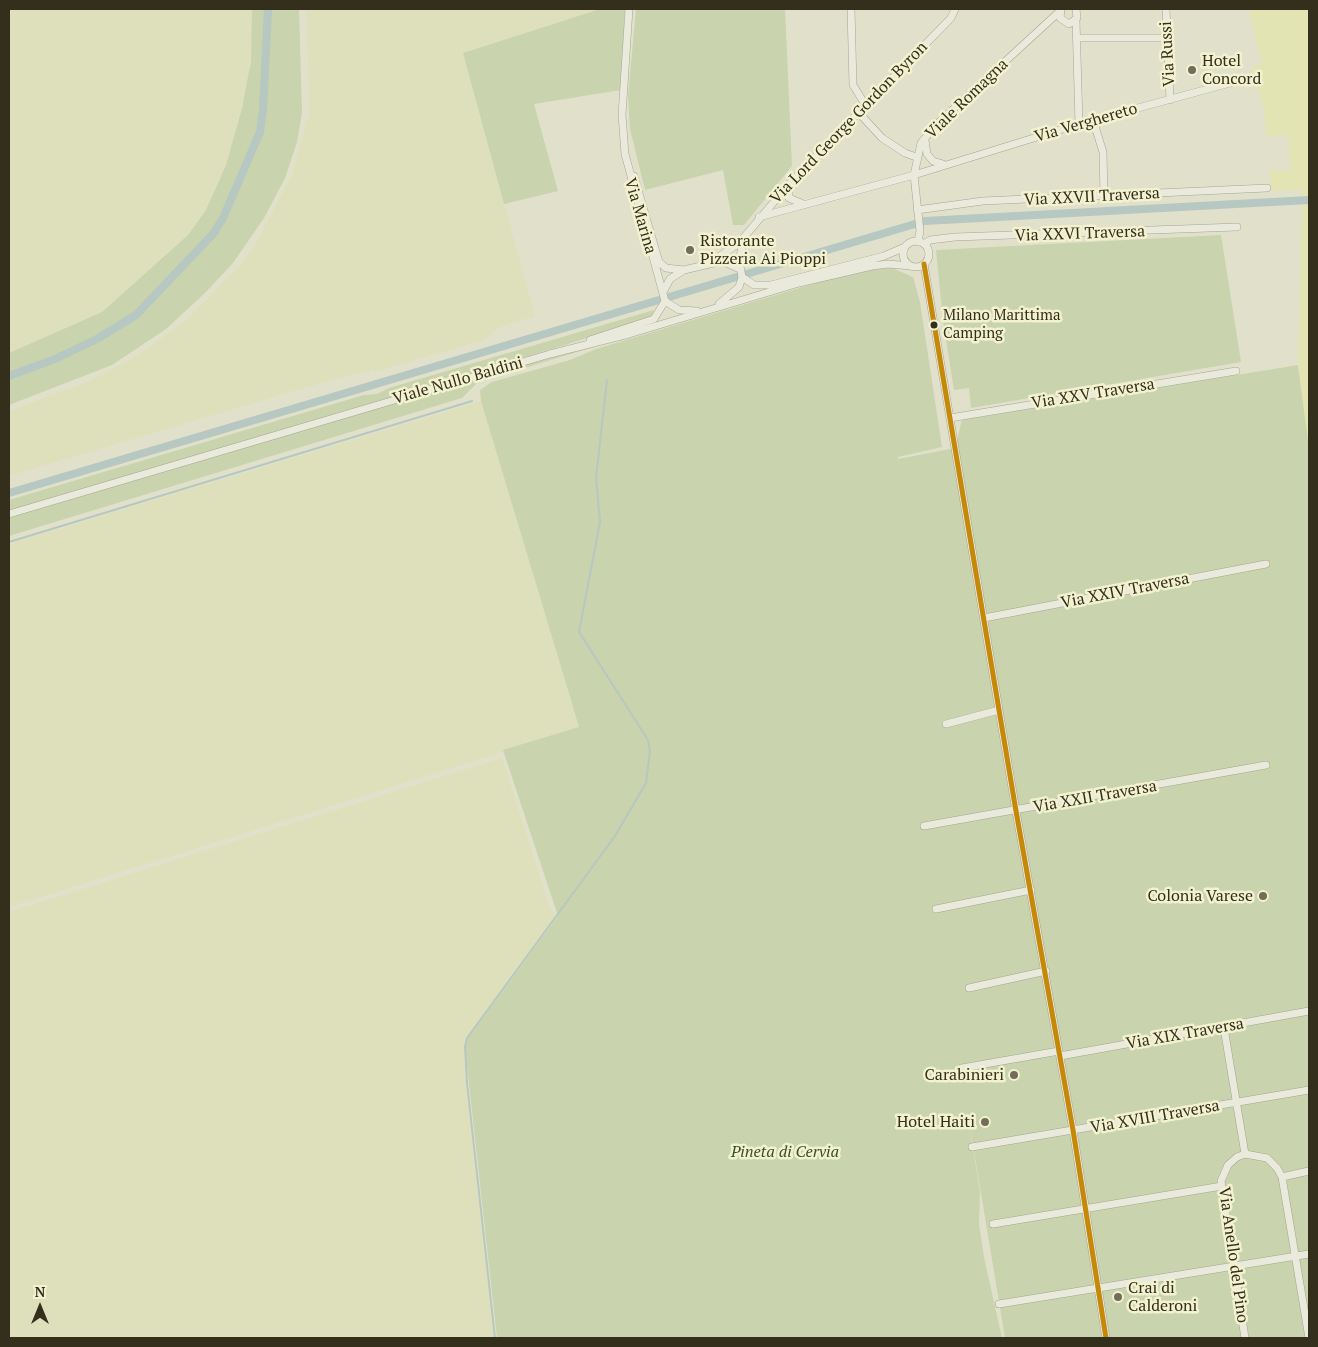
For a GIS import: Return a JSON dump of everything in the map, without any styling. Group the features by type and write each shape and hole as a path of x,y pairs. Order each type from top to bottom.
{"street":[{"name":"Via Marina","path":"629,9 622,115 626,167 665,301"},
{"path":"852,9 853,85 866,106"},
{"name":"Via Lord George Gordon Byron","path":"713,261 744,238 759,217 790,183 860,113 950,18 955,9"},
{"path":"1076,9 1079,124"},
{"name":"Via Russi","path":"1166,9 1170,100"},
{"name":"Viale Romagna","path":"1061,10 1062,20"},
{"name":"Viale Romagna","path":"921,243 914,175 916,157 926,136 1061,10"},
{"name":"Viale Romagna","path":"1035,35 1050,24 1062,20 1069,24 1076,20"},
{"path":"1076,38 1167,38"},
{"name":"Via Verghereto","path":"759,217 914,175 943,164 1079,124 1230,83"},
{"path":"860,113 882,138 904,153 916,157"},
{"path":"1093,120 1103,152 1104,197"},
{"path":"926,136 927,154 933,161 943,164"},
{"name":"Via Marina","path":"623,138 659,262 666,268 684,270"},
{"path":"790,183 789,198 794,202 805,203"},
{"name":"Via XXVII Traversa","path":"917,212 983,201 1104,197 1267,188"},
{"name":"Via XXVI Traversa","path":"921,243 955,237 1237,227"},
{"name":"Via Lord George Gordon Byron","path":"740,269 744,238"},
{"path":"663,292 670,279 684,270 713,261 728,262 740,269 742,277 748,282 760,287 884,256 905,247 911,242 921,243 928,256 918,265"},
{"path":"905,247 904,260 918,265 927,286 1016,811 1060,1053 1106,1338"},
{"name":"Viale Nullo Baldini","path":"9,514 550,354 629,334 821,277 888,264 918,265"},
{"path":"550,354 654,319 665,301 683,311 710,309 736,291 742,277"},
{"name":"Via XXV Traversa","path":"950,418 1236,371"},
{"name":"Via XXIV Traversa","path":"984,618 1266,564"},
{"path":"946,724 999,710"},
{"name":"Via XXII Traversa","path":"924,826 1266,765"},
{"path":"936,909 1031,890"},
{"path":"969,988 1046,971"},
{"name":"Via XIX Traversa","path":"962,1068 1224,1028 1309,1011"},
{"path":"1224,1028 1245,1154 1267,1158 1277,1168 1282,1177 1309,1338"},
{"name":"Via XVIII Traversa","path":"972,1147 1309,1090"},
{"name":"Via Anello del Pino","path":"1245,1154 1237,1157 1228,1165 1222,1175 1222,1186 1245,1338"},
{"path":"1282,1177 1309,1171"},
{"path":"993,1224 1222,1186"},
{"path":"1000,1304 1309,1254"}],"shaded area":[{"path":"9,9 252,9 253,19 248,84 226,165 206,210 188,235 102,312 9,353"},
{"path":"306,9 600,9 463,53 535,316 498,328 484,340 374,372 373,369 294,391 9,476 9,411 82,384 133,358 187,320 238,267 253,248 292,175 307,119 310,120"},
{"path":"481,401 579,728 9,907 9,544"},
{"path":"502,758 550,908 557,915 467,1037 464,1047 466,1083 495,1338 9,1338 9,912"}],"green space":[{"path":"252,9 299,9 302,113 297,142 285,178 264,218 233,263 205,293 166,329 112,365 9,405 9,353 102,312 188,235 206,210 226,165 242,108 251,61"},
{"path":"600,9 625,9 621,90 534,104 558,191 504,204 463,53"},
{"path":"636,9 785,9 792,166 744,225 733,225 723,170 645,190 630,129 628,96"},
{"path":"1221,235 1241,362 971,408 969,388 954,390 943,321 936,250"},
{"name":"Pineta di Cervia","path":"892,268 913,277 920,302 942,447 898,457 898,459 955,448 962,420 1298,365 1309,444 1309,1338 1005,1338 966,1103 980,1192 979,1224 984,1257 1002,1338 497,1338 465,1048 468,1038 558,916 503,750 579,727 481,401 480,390 492,382 570,360 596,349 859,270"},
{"path":"654,310 651,317 562,346 9,511 9,500 364,395 377,394 389,388"},
{"path":"600,345 478,382 462,398 9,536 9,518 495,373"}],"sand":[{"path":"1249,9 1309,9 1309,196 1302,197 1301,190 1271,191 1270,171 1291,170 1288,135 1267,137 1263,105 1251,68 1262,63"},
{"path":"1302,205 1309,206 1309,448 1298,365"}],"waterway":[{"path":"9,376 55,359 97,339 136,315 214,233 223,218 260,132 263,110 268,9"},
{"path":"9,493 925,221 1309,200"},
{"path":"495,1338 467,1083 465,1047 467,1038 615,836 646,783 650,751 648,740 579,632 600,522 596,478 607,380"},
{"path":"9,542 472,401"}],"transit line":[{"path":"924,264 1016,811 1073,1130 1106,1338"}],"place":[{"name":"Hotel Concord","path":"1192,70"},
{"name":"Ristorante Pizzeria Ai Pioppi","path":"690,250"},
{"name":"Milano Marittima Camping","path":"934,325"},
{"name":"Colonia Varese","path":"1263,896"},
{"name":"Carabinieri","path":"1014,1075"},
{"name":"Hotel Haiti","path":"985,1122"},
{"name":"Crai di Calderoni","path":"1118,1297"}]}
